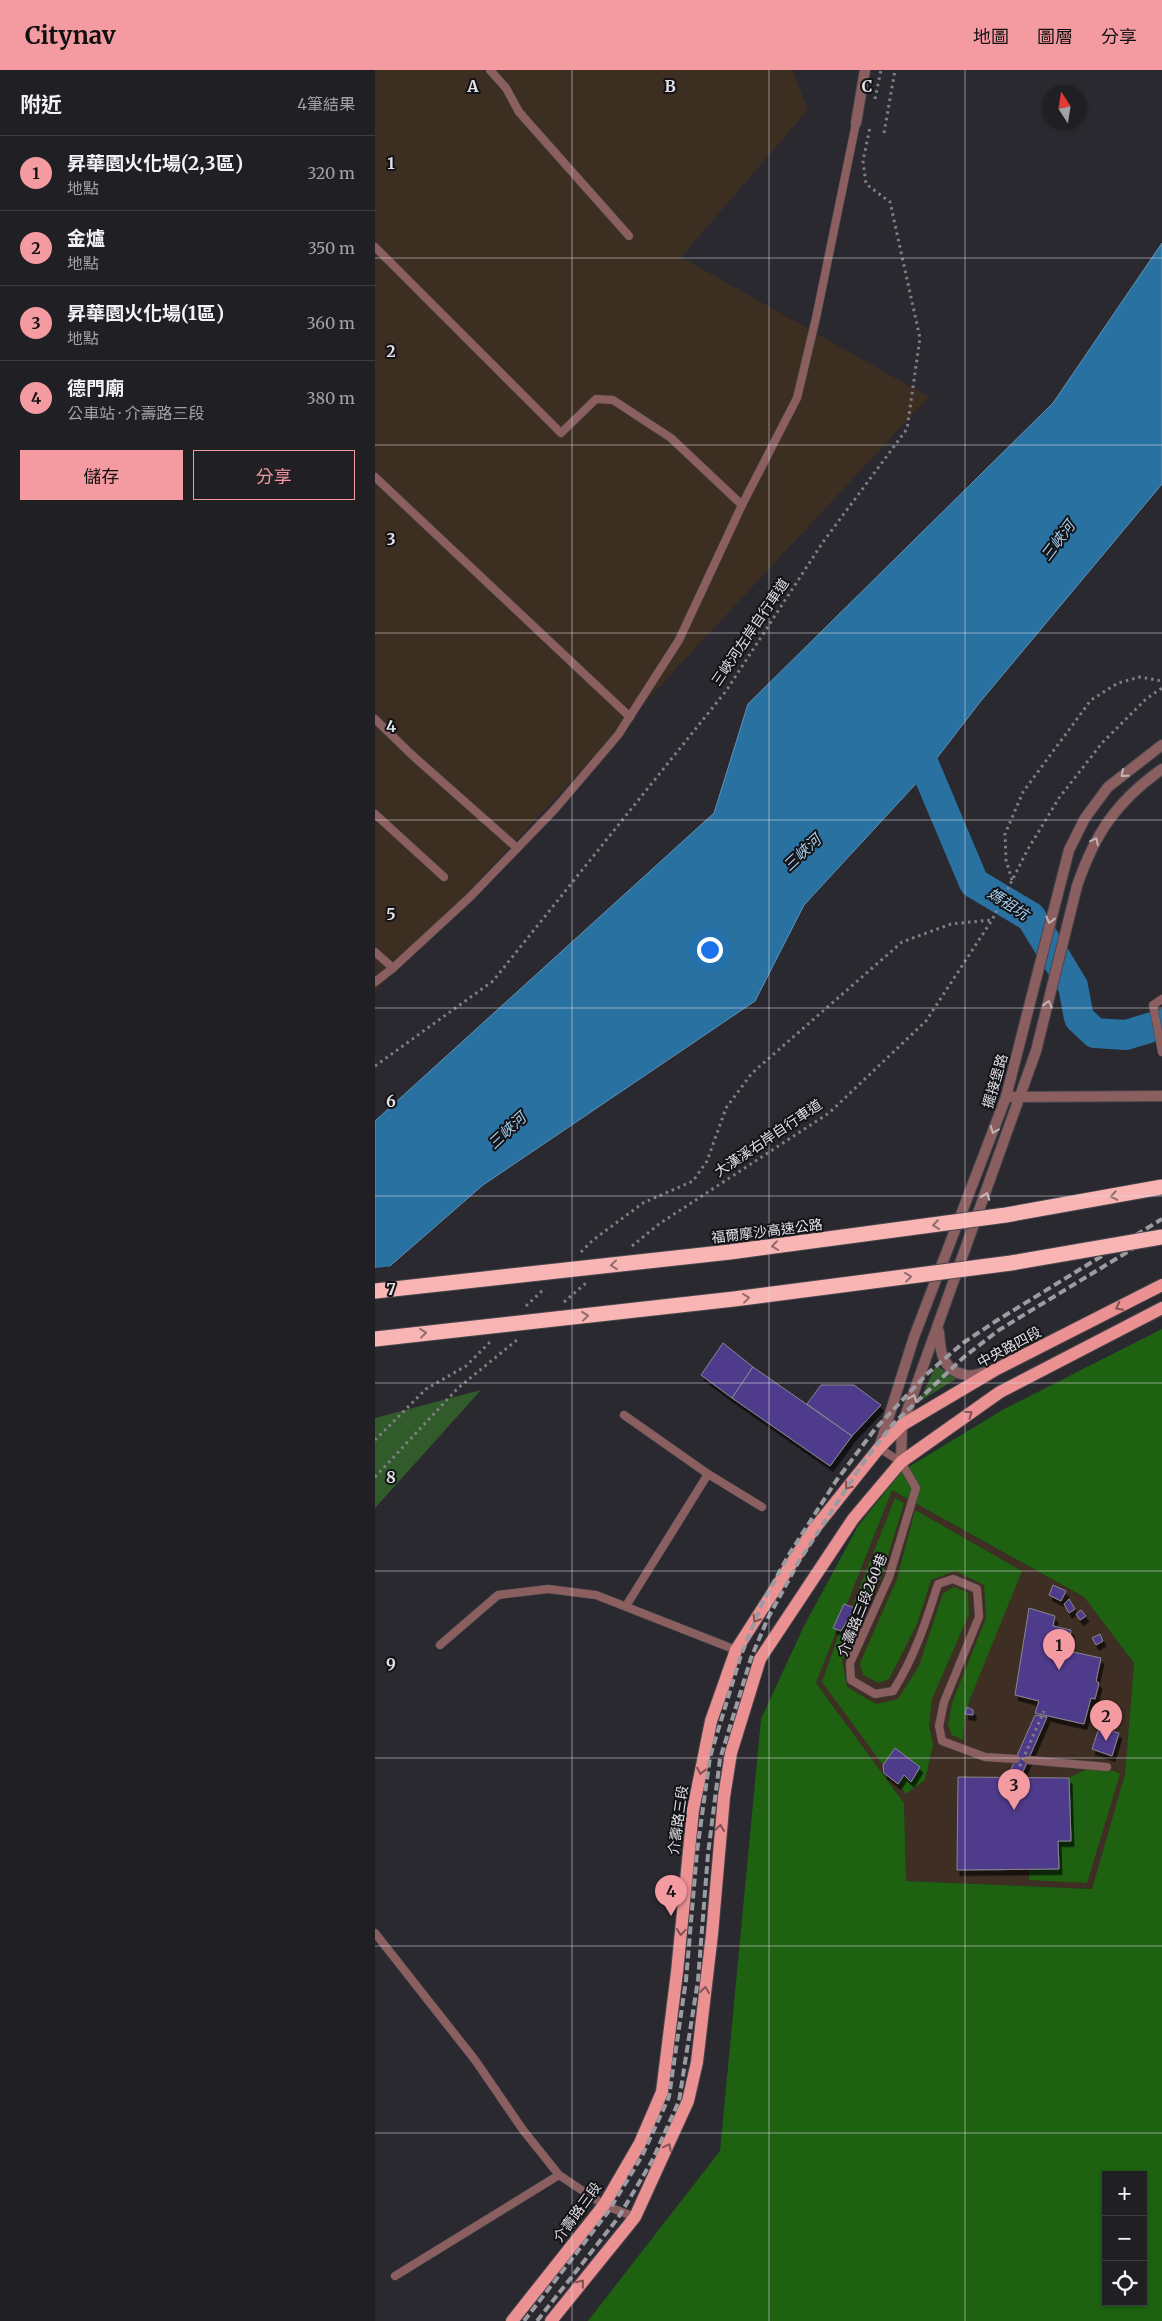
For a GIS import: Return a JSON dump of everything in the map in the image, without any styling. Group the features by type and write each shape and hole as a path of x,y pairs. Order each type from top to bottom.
{"highway":[{"name":"福爾摩沙高速公路","path":"375,1291 740,1251 1006,1215 1162,1188"},
{"path":"375,1339 764,1295 1011,1263 1162,1237"}],"main road":[{"name":"中央路四段","path":"879,1448 902,1425 995,1370 1162,1285"},
{"path":"551,2321 635,2217 688,2101 697,2062 724,1797 731,1753 760,1659 853,1519 901,1462 999,1392 1162,1308"},
{"name":"介壽路三段","path":"513,2321 604,2204 640,2143 662,2092 677,1972 693,1810 711,1721 736,1650 811,1533 879,1448"}],"street":[{"path":"856,123 865,70"},
{"name":"擺接堡路","path":"879,1448 914,1337 1006,1097 1069,850 1085,818 1108,787 1162,744"},
{"name":"擺接堡路","path":"901,1462 902,1425 939,1329 1021,1097 1036,1051 1077,886 1086,861 1101,830 1119,804 1162,768"},
{"path":"1006,1097 1162,1096"},
{"path":"939,1329 940,1355 952,1370 967,1376 995,1370"}],"lane":[{"path":"490,70 506,88 519,112 629,236"},
{"path":"375,982 393,968 470,897 555,808 617,735 679,640 743,505 797,398 816,318 856,123"},
{"path":"375,247 561,433 596,399 613,400 671,438 743,505"},
{"path":"375,477 630,717"},
{"path":"375,718 412,755 517,848"},
{"path":"375,814 444,877"},
{"path":"375,952 393,968"},
{"path":"1162,999 1153,1005 1162,1052"},
{"path":"623,1415 708,1474 762,1507"},
{"name":"介壽路三段260巷","path":"879,1448 901,1462 915,1488 889,1577 850,1663 851,1680 875,1694 893,1691 909,1666 938,1584 953,1579 977,1589 979,1617 944,1702 939,1726 942,1740 985,1757 1016,1759"},
{"path":"626,1606 708,1474"},
{"path":"440,1645 498,1595 548,1589 597,1595 736,1650"},
{"path":"1028,1760 1107,1767"},
{"path":"375,1933 475,2060 523,2130 559,2175 604,2204 635,2217"},
{"path":"395,2276 559,2175"}],"path":[{"path":"884,134 895,70"},
{"name":"三峽河左岸自行車道","path":"375,1066 493,981 725,691 823,542 907,429 920,338 890,202 866,184 863,161 871,123"},
{"path":"1012,881 1006,860 1005,834 1023,792 1091,700 1118,683 1139,677 1162,681"},
{"name":"大漢溪右岸自行車道","path":"628,1249 659,1224 829,1113 926,1021 992,920 1059,798 1102,743 1146,699 1162,688"},
{"path":"579,1254 593,1240 643,1203 693,1181 707,1161 726,1108 752,1073 902,942 951,924 992,920"},
{"path":"559,1306 589,1280"},
{"path":"523,1310 551,1282"},
{"path":"375,1477 458,1388 520,1337"},
{"path":"375,1440 426,1389 466,1366 494,1338"},
{"path":"1011,1784 1044,1711"}],"shaded area":[{"path":"375,70 792,70 808,110 681,257 929,397 375,992"},
{"path":"892,1490 1084,1597 1134,1663 1125,1774 1092,1889 906,1881 904,1803 816,1683"}],"green space":[{"path":"1162,1329 1162,2321 588,2321 720,2151 761,1719 804,1626 858,1526 902,1471 1004,1409","holes":["892,1490 1084,1597 1134,1663 1125,1774 1092,1889 906,1881 904,1803 816,1683"]},
{"path":"936,1365 956,1379 920,1401 920,1400"},
{"path":"481,1390 375,1508 375,1418"},
{"path":"895,1498 904,1503 882,1575 842,1660 847,1687 876,1704 898,1699 919,1666 943,1593 954,1587 968,1593 969,1614 932,1699 929,1726 933,1745 925,1780 906,1794 898,1784 904,1775 911,1782 919,1767 895,1748 883,1765 822,1682 840,1630 855,1608 852,1607"},
{"path":"915,1510 1022,1571 970,1699 965,1714 963,1740 952,1735 948,1725 952,1703 986,1618 984,1585 955,1571 931,1580 917,1624 889,1679 879,1683 863,1675 860,1663 897,1579"},
{"path":"1087,1769 1114,1771 1120,1774 1087,1883 1029,1880 1029,1870 1059,1869 1058,1841 1071,1841 1069,1778"}],"water":[{"name":"三峽河","path":"1162,243 1162,484 980,702 923,776 804,905 755,1001 483,1185 375,1279 375,1121 714,813 748,704 1053,403"}],"pier":[{"path":"394,1266 377,1281 375,1282 375,1268"}],"building":[{"path":"723,1343 753,1367 732,1398 701,1375"},
{"path":"753,1367 852,1436 830,1466 732,1398"},
{"path":"821,1385 854,1385 881,1405 852,1436 807,1404"},
{"path":"1053,1585 1066,1591 1061,1601 1049,1595"},
{"path":"1069,1599 1075,1609 1069,1613 1064,1604"},
{"path":"844,1604 855,1608 841,1631 833,1628"},
{"path":"1029,1608 1055,1616 1053,1626 1071,1630 1069,1645 1065,1645 1064,1650 1101,1658 1096,1681 1099,1683 1095,1699 1091,1698 1084,1724 1035,1713 1039,1701 1015,1695"},
{"path":"1081,1610 1086,1616 1080,1620 1076,1614"},
{"path":"1100,1634 1103,1641 1096,1645 1092,1638"},
{"path":"967,1707 973,1710 973,1715 965,1714"},
{"path":"1035,1715 1047,1717 1021,1776 1008,1776"},
{"path":"1099,1728 1119,1733 1112,1756 1092,1749"},
{"path":"895,1748 920,1767 911,1782 904,1775 898,1784 884,1773 883,1765"},
{"path":"958,1777 1069,1778 1071,1841 1058,1841 1059,1869 957,1870"}],"waterway":[{"name":"媽祖坑","path":"912,736 974,883 1031,917 1073,986 1079,1018 1095,1033 1126,1035 1162,1024"}],"railway":[{"path":"524,2321 608,2212 642,2156 669,2097 686,1980 697,1852 710,1757 741,1655 762,1604 788,1556 836,1481 875,1429 928,1373 963,1343 996,1321 1162,1219"},
{"path":"537,2321 618,2218 652,2161 679,2101 698,1980 708,1854 720,1759 751,1658 768,1618 799,1561 865,1460 893,1424 964,1357 999,1330 1162,1231"}],"place":[{"name":"昇華園火化場(2,3區)","path":"1059,1670"},
{"name":"金爐","path":"1106,1741"},
{"name":"昇華園火化場(1區)","path":"1014,1810"},
{"name":"德門廟","path":"671,1916"}]}
